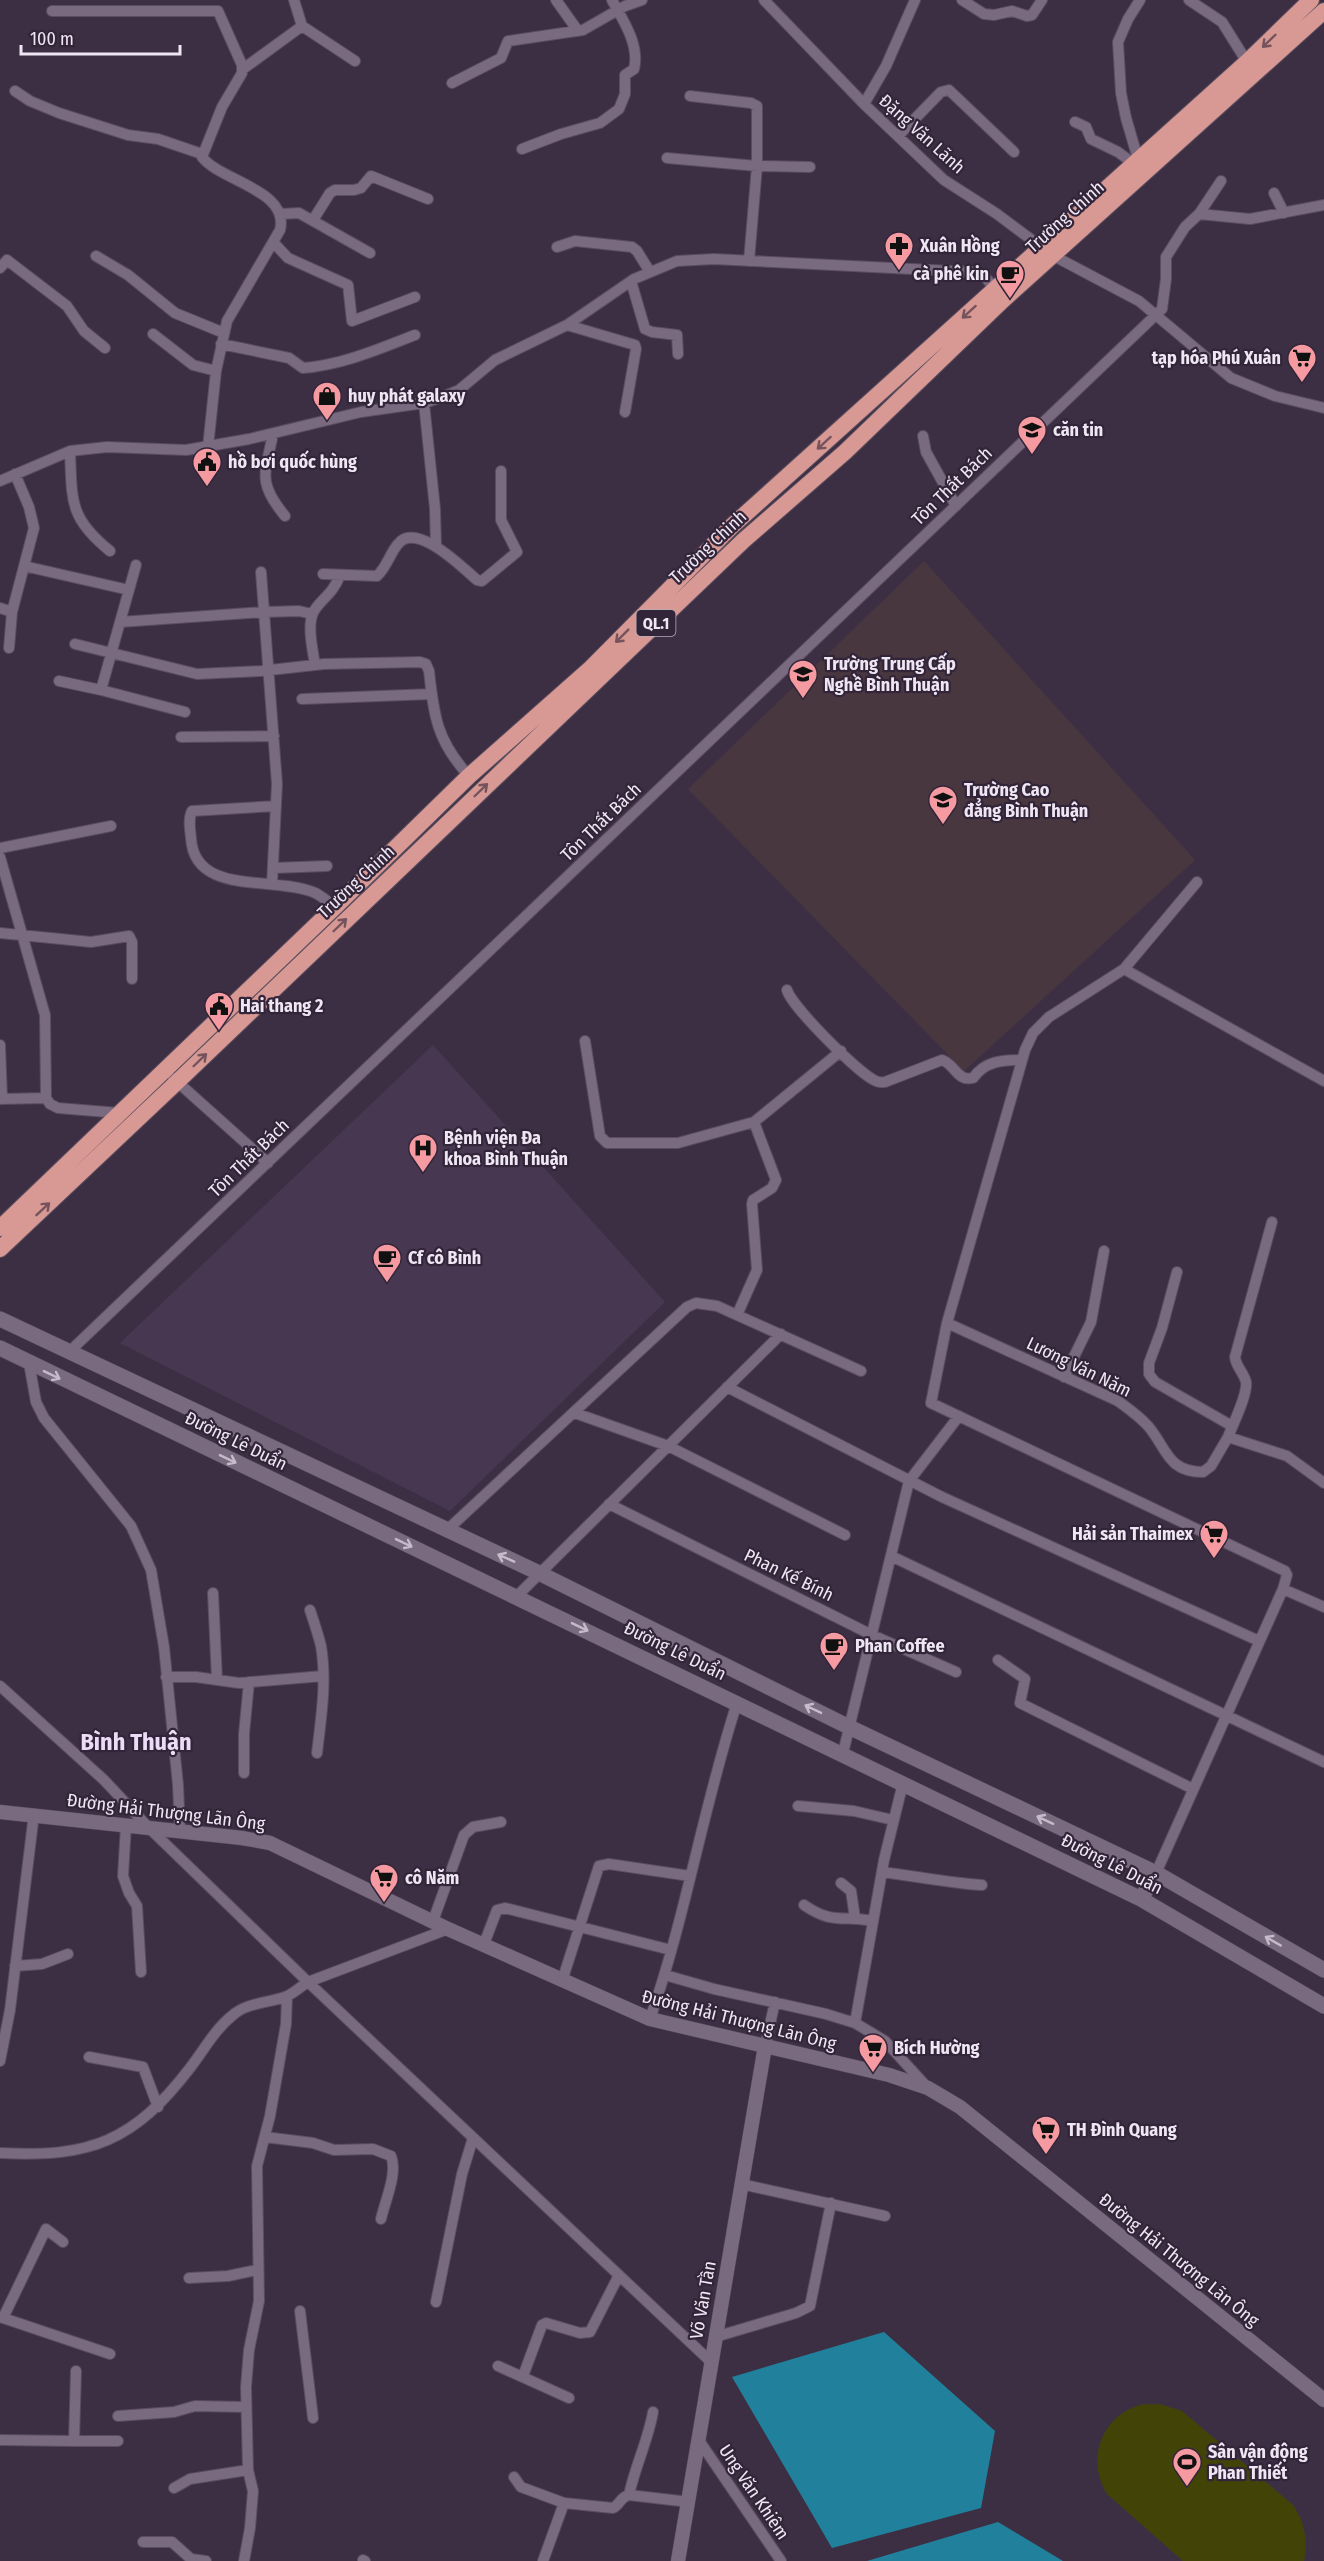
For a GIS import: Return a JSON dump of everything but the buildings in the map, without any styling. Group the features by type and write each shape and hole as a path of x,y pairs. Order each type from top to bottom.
{"highway":[{"name":"Trường Chinh","path":"1048,250 1136,162 1247,62 1311,0"},
{"name":"Trường Chinh","path":"0,1228 469,776 591,668 732,526 1324,11"},
{"name":"Trường Chinh","path":"0,1249 701,580 845,452 1000,294"}],"main road":[{"name":"Đường Lê Duẩn","path":"0,1319 539,1573 849,1727 1156,1873 1324,1970"},
{"name":"Đường Lê Duẩn","path":"0,1348 29,1364 843,1753 1141,1899 1324,2006"},
{"path":"1141,1899 1156,1873"}],"street":[{"path":"294,0 302,26 355,61"},
{"path":"556,0 578,31"},
{"path":"452,83 501,58 508,41 578,31 615,5 642,0"},
{"name":"Đặng Văn Lãnh","path":"764,0 864,104 944,180 1048,250 1139,302 1214,365 1244,385 1275,396 1324,408"},
{"path":"864,104 886,66 915,0"},
{"path":"962,0 984,14 994,15 1012,11 1027,16 1032,15 1042,0"},
{"path":"1136,162 1121,93 1118,42 1128,19 1140,0"},
{"path":"1189,0 1222,22 1247,62"},
{"path":"522,149 561,134 600,123 619,109 625,94 625,75 634,69 636,64 632,40 615,5"},
{"path":"52,12 77,10 219,12 243,69"},
{"path":"302,26 243,69 222,107 202,154 204,160 260,193 281,214 299,213 370,253"},
{"path":"898,136 941,92 949,90 1014,152"},
{"path":"15,91 30,101 59,113 128,135 158,139 202,154"},
{"path":"690,96 751,103 757,106 757,166 749,261"},
{"path":"1075,122 1086,127 1091,139 1136,162"},
{"path":"667,158 757,166 810,167"},
{"path":"313,220 330,193 361,188 371,176 428,200"},
{"path":"1155,316 1162,309 1166,257 1185,227 1199,214 1221,182"},
{"path":"1274,193 1284,213"},
{"path":"1199,214 1250,219 1324,205"},
{"path":"207,447 216,371 223,338 233,311 280,230 281,214"},
{"path":"557,247 575,240 632,247 637,250 650,272"},
{"path":"273,242 288,258 348,285 352,321 415,297"},
{"path":"96,256 129,275 175,313 223,338 289,358 303,368 337,363 415,335"},
{"path":"0,268 7,260 52,297 67,306 84,331 105,348"},
{"path":"0,481 70,451 107,447 174,450 207,447 273,434 361,412 424,403 459,390 495,360 567,325 631,281 687,260 972,272 985,277 1000,294"},
{"path":"625,412 635,345 645,329 631,281"},
{"name":"Tôn Thất Bách","path":"69,1352 1155,316"},
{"path":"567,325 635,345"},
{"path":"645,329 677,335 678,354"},
{"path":"153,334 193,365 216,371"},
{"path":"424,403 435,509 436,547"},
{"path":"273,434 264,480 271,498 285,516"},
{"path":"923,436 926,452 956,506"},
{"path":"70,451 73,498 77,516 90,535 110,551"},
{"path":"323,574 377,576 398,542 403,539 420,538 428,540 480,581 517,552 501,520 501,471"},
{"path":"9,648 12,612 34,528 29,507 15,474"},
{"path":"101,690 136,565"},
{"path":"24,566 129,590"},
{"path":"261,572 277,784 272,884"},
{"path":"315,665 312,614 333,591 340,575"},
{"path":"0,608 12,612"},
{"path":"120,622 264,612 299,611 312,614"},
{"path":"75,644 196,674 315,665 420,662 426,664 439,730 448,753 469,776"},
{"path":"59,681 185,712"},
{"path":"302,699 432,694"},
{"path":"181,737 274,736"},
{"path":"276,806 192,811 190,816 192,848 196,862 214,876 313,892 335,907"},
{"path":"0,848 111,826"},
{"path":"0,857 45,1015 46,1098 50,1104 58,1108 119,1113"},
{"path":"273,868 327,866"},
{"path":"1156,1873 1287,1575 1282,1568 931,1403 947,1323 1022,1060 1033,1033 1049,1017 1125,969 1197,882"},
{"path":"0,933 91,942 129,936 132,942 132,979"},
{"path":"1125,969 1324,1081"},
{"path":"787,990 793,1002 841,1051 867,1076 881,1083 935,1061 945,1061 961,1078 970,1080 987,1065 999,1060 1022,1060"},
{"path":"585,1041 600,1136 603,1142 678,1143 754,1122 841,1051"},
{"path":"0,1045 1,1099 46,1098"},
{"path":"165,1069 268,1163"},
{"path":"737,1315 758,1270 753,1200 772,1188 776,1180 754,1122"},
{"path":"1230,1431 1245,1392 1246,1382 1236,1365 1235,1357 1272,1222"},
{"path":"1064,1377 1090,1322 1104,1251"},
{"path":"1177,1272 1162,1328 1149,1363 1149,1374 1155,1382 1230,1431 1287,1456 1324,1483"},
{"path":"446,1531 687,1307 705,1303 717,1306 861,1371"},
{"name":"Lương Văn Năm","path":"947,1323 1118,1401 1136,1413 1172,1462 1179,1468 1203,1472 1211,1466 1230,1431"},
{"path":"516,1597 781,1334"},
{"path":"29,1364 36,1402 44,1418 96,1485 123,1515 145,1552 156,1591 178,1785 180,1832"},
{"path":"726,1387 909,1481 1259,1641"},
{"path":"575,1413 668,1446 845,1534"},
{"path":"843,1753 909,1481 959,1416"},
{"name":"Phan Kế Bính","path":"609,1504 872,1635 956,1672"},
{"path":"891,1556 1324,1762"},
{"path":"1282,1589 1324,1607"},
{"path":"213,1593 217,1680"},
{"path":"310,1610 321,1646 323,1676 323,1704 316,1753"},
{"path":"998,1660 1025,1679 1020,1703 1193,1789"},
{"path":"166,1677 249,1682 323,1676"},
{"path":"244,1773 244,1734 249,1682"},
{"path":"0,1686 104,1780 149,1828 308,1982 711,2361"},
{"path":"650,2019 672,1950 717,1766 737,1703"},
{"path":"855,2023 872,1921 903,1783"},
{"path":"798,1806 854,1811 893,1820"},
{"name":"Đường Hải Thượng Lãn Ông","path":"0,1812 34,1814 270,1843 448,1929 650,2019 855,2067 928,2088 960,2107 1324,2400"},
{"path":"0,2061 10,2010 34,1814"},
{"path":"433,1921 464,1835 473,1827 501,1822"},
{"path":"126,1825 123,1876 137,1906 141,1972"},
{"path":"562,1981 599,1866 609,1864 690,1876"},
{"path":"882,1872 927,1878 945,1883 982,1885"},
{"path":"841,1883 851,1891 855,1918"},
{"path":"804,1905 828,1918 855,1918 872,1921"},
{"path":"484,1944 494,1914 500,1908 672,1950"},
{"path":"0,2153 63,2152 98,2144 138,2125 158,2107 230,2017 242,2009 287,1996 308,1982 448,1929"},
{"path":"15,1966 42,1964 68,1954"},
{"path":"664,1975 855,2023 885,2041 928,2088"},
{"path":"244,2561 253,2491 248,2470 246,2367 259,2301 258,2166 286,2024 287,1996"},
{"path":"765,2046 775,2002"},
{"name":"Võ Văn Tần","path":"678,2561 700,2442 711,2361 765,2046"},
{"path":"89,2057 143,2067 158,2107"},
{"path":"265,2136 313,2143 334,2150 373,2149 391,2156 392,2174 381,2219"},
{"path":"436,2302 462,2174 473,2138"},
{"path":"741,2184 885,2216"},
{"path":"715,2337 796,2313 810,2306 831,2204"},
{"path":"63,2242 46,2229 2,2318 110,2354"},
{"path":"189,2278 228,2276 257,2270"},
{"path":"523,2376 542,2325 546,2323 580,2333 590,2332 619,2275"},
{"path":"300,2311 313,2418"},
{"path":"498,2366 569,2398"},
{"path":"74,2441 76,2371"},
{"path":"118,2416 174,2412 195,2406 246,2407"},
{"path":"629,2495 637,2463 650,2432 653,2412"},
{"path":"0,2440 118,2441"},
{"name":"Ung Văn Khiêm","path":"700,2442 781,2561"},
{"path":"174,2488 190,2479 248,2470"},
{"path":"514,2476 521,2487 564,2503 613,2508 621,2499 629,2495 689,2502"},
{"path":"543,2561 564,2503"},
{"path":"143,2542 172,2542 191,2559 206,2561"},
{"path":"770,2561 773,2549"}],"shaded area":[{"name":"Trường Cao đẳng Bình Thuận","path":"924,561 1195,860 964,1071 688,789"},
{"name":"Bệnh viện Đa khoa Bình Thuận","path":"433,1045 665,1302 450,1511 120,1343"},
{"name":"Sân vận động Phan Thiết","path":"1160,2404 1182,2411 1293,2505 1304,2532 1306,2546 1304,2561 1183,2561 1107,2494 1098,2469 1100,2443 1106,2431 1124,2412 1139,2405"}],"water":[{"path":"884,2332 995,2431 981,2508 832,2548 732,2377"},
{"path":"998,2522 1063,2561 867,2561"}],"place":[{"name":"Xuân Hồng","path":"899,272"},
{"name":"cà phê kin","path":"1010,300"},
{"name":"tạp hóa Phú Xuân","path":"1302,384"},
{"name":"huy phát galaxy","path":"327,422"},
{"name":"căn tin","path":"1032,456"},
{"name":"hồ bơi quốc hùng","path":"207,488"},
{"name":"Trường Trung Cấp Nghề Bình Thuận","path":"803,700"},
{"name":"Trường Cao đẳng Bình Thuận","path":"943,826"},
{"name":"Hai thang 2","path":"219,1032"},
{"name":"Bệnh viện Đa khoa Bình Thuận","path":"423,1174"},
{"name":"Cf cô Bình","path":"387,1284"},
{"name":"Hải sản Thaimex","path":"1214,1560"},
{"name":"Phan Coffee","path":"834,1672"},
{"name":"cô Năm","path":"384,1904"},
{"name":"Bích Hường","path":"873,2074"},
{"name":"TH Đình Quang","path":"1046,2156"},
{"name":"Sân vận động Phan Thiết","path":"1187,2488"}],"district":[{"name":"Bình Thuận","path":"136,1742"}]}
